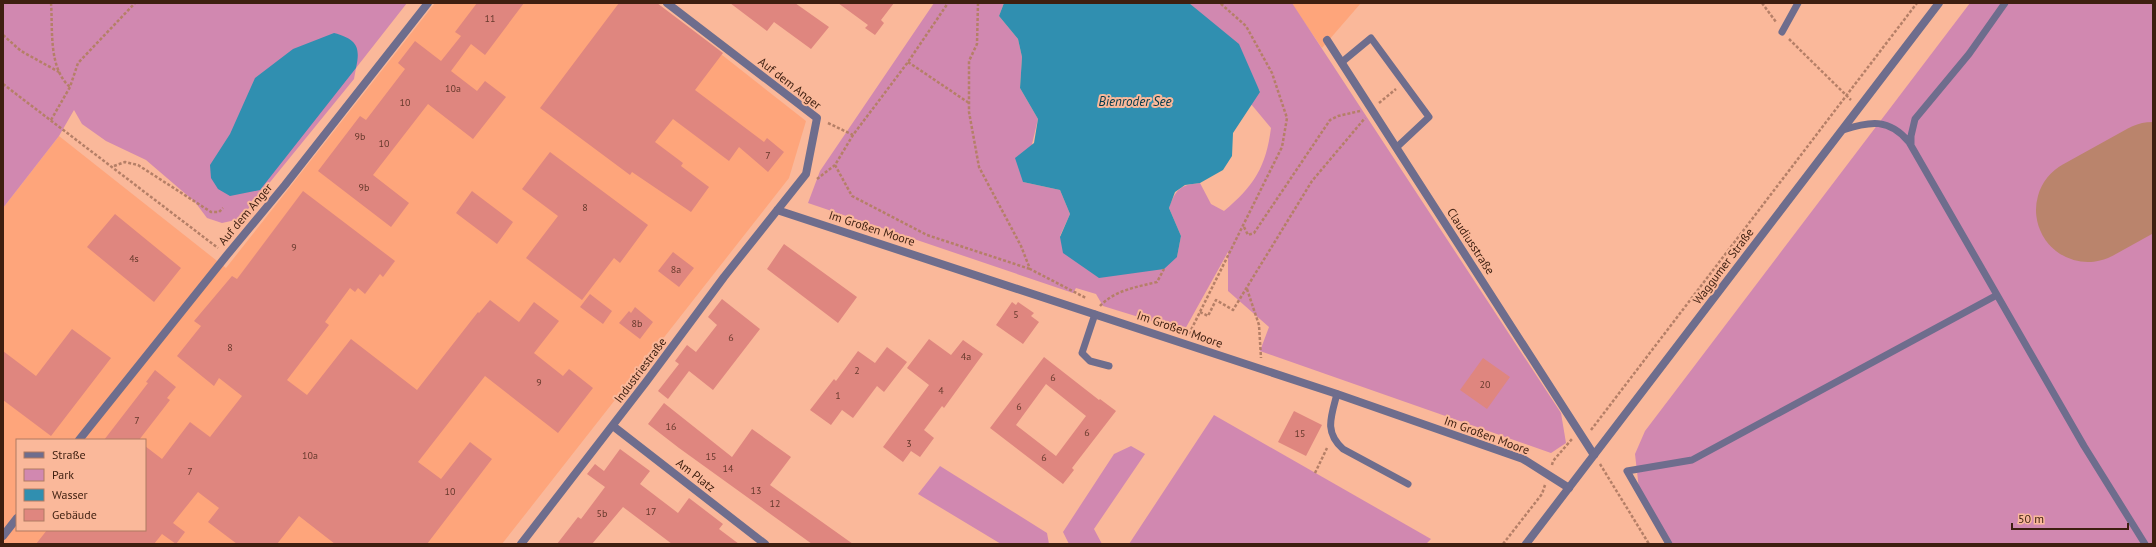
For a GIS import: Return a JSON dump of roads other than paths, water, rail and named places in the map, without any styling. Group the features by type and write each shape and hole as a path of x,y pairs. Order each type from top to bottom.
{"street":[{"name":"Auf dem Anger","path":"80,439 227,255 290,179 428,3"},
{"name":"Auf dem Anger","path":"667,3 817,118 806,174 776,210"},
{"name":"Waggumer Straße","path":"1526,544 1939,3"},
{"name":"Claudiusstraße","path":"1327,40 1594,455"},
{"name":"Im Großen Moore","path":"776,210 1092,312 1337,394 1523,459 1570,488"},
{"name":"Industriestraße","path":"521,544 613,426 776,210"},
{"name":"Am Platz","path":"613,426 765,544"},
{"path":"3,536 16,519"}],"lane":[{"path":"1782,32 1798,3"},
{"path":"1912,146 1911,136 1916,119 1968,54 2005,3"},
{"path":"1342,62 1371,38 1429,117 1396,146"},
{"path":"1843,130 1858,125 1883,123 1895,128 1912,146 2084,446 2145,544"},
{"path":"1669,544 1627,471 1692,460 1997,295"},
{"path":"1092,312 1082,353 1090,361 1109,366"},
{"path":"1337,394 1331,417 1332,437 1343,449 1408,484"}],"water":[{"name":"Bienroder See","path":"1004,3 1189,3 1239,44 1260,92 1233,133 1232,156 1223,170 1200,183 1185,185 1175,192 1169,208 1181,236 1177,257 1164,269 1099,278 1063,253 1060,237 1070,214 1060,190 1023,182 1015,158 1034,143 1038,119 1020,88 1022,57 1018,39 999,16"},
{"path":"334,33 347,38 355,44 358,54 356,68 260,190 230,196 218,189 211,178 210,165 230,134 255,78 293,49"}]}
